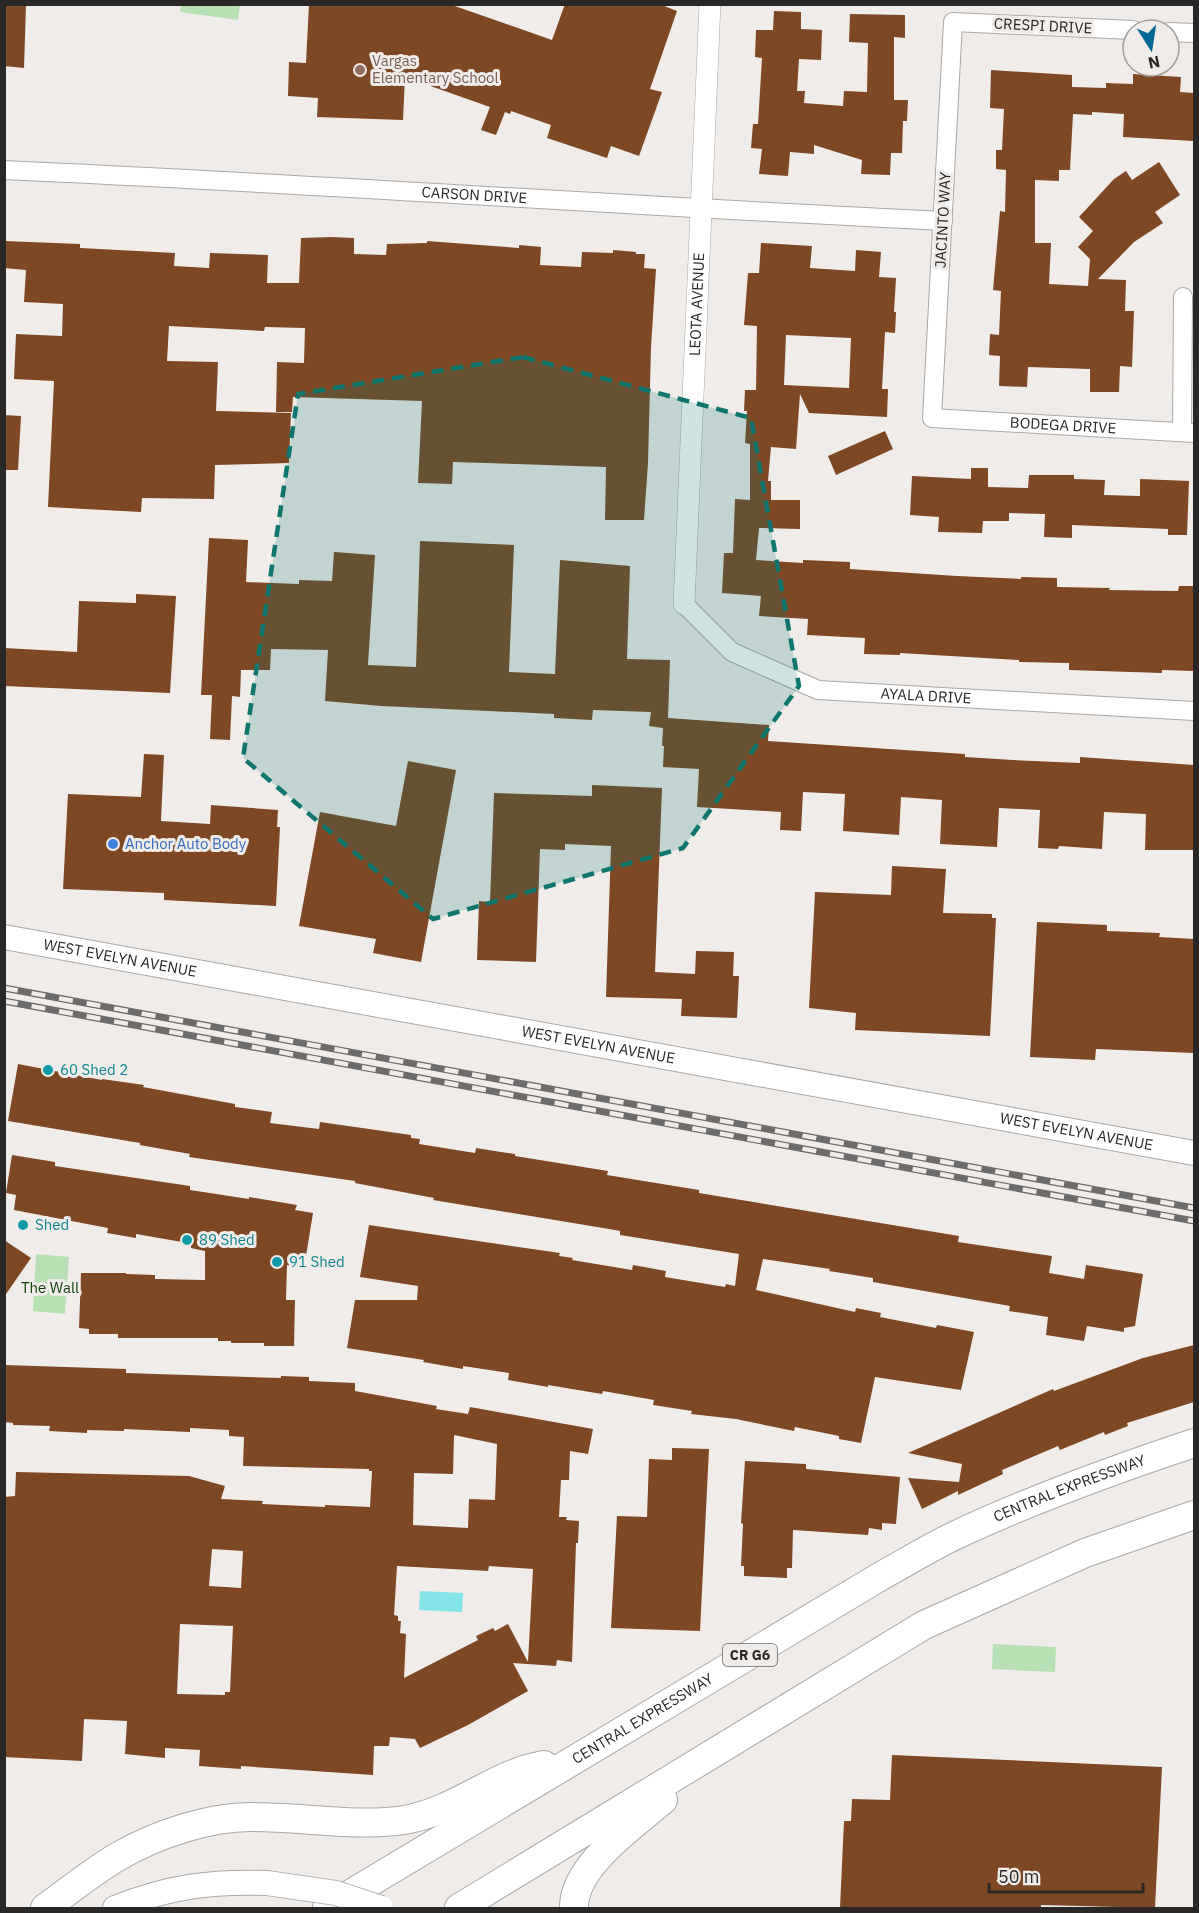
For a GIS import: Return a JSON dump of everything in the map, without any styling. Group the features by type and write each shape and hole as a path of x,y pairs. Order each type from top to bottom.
{"highway":[{"name":"CENTRAL EXPRESSWAY","path":"327,1908 881,1576 952,1537 1103,1474 1194,1443"},
{"path":"459,1908 924,1625 1085,1553 1194,1515"},
{"path":"45,1908 120,1856 166,1835 196,1825 224,1819 251,1817 378,1822 405,1820 430,1814 517,1773 592,1750"},
{"path":"574,1908 577,1890 587,1870 606,1849 717,1752"}],"main road":[{"name":"WEST EVELYN AVENUE","path":"4,937 1194,1153"},
{"path":"115,1908 146,1896 192,1885 233,1882 267,1883 336,1893 381,1908"}],"street":[{"name":"LEOTA AVENUE","path":"684,604 710,4"},
{"name":"CRESPI DRIVE","path":"953,22 1121,29"},
{"name":"JACINTO WAY","path":"932,418 953,22"},
{"name":"CARSON DRIVE","path":"4,170 943,221"},
{"path":"1183,297 1188,432"},
{"name":"BODEGA DRIVE","path":"932,418 1188,432"},
{"name":"AYALA DRIVE","path":"684,604 732,652 818,690 1194,711"}],"highlighted area":[{"path":"523,357 751,418 799,686 683,848 433,919 243,758 298,394"}],"green space":[{"path":"181,5 240,5 238,20 180,12"},
{"name":"The Wall","path":"36,1254 69,1257 65,1314 33,1311"},
{"path":"993,1644 1056,1647 1055,1672 992,1669"}],"water":[{"path":"420,1591 463,1593 462,1612 419,1610"}],"building":[{"path":"4,4 26,4 24,68 4,66"},
{"path":"309,4 449,4 552,40 565,4 659,4 677,11 650,89 662,92 639,156 611,146 607,158 547,138 551,125 511,111 510,114 505,112 496,135 481,130 490,107 405,77 403,120 317,117 318,98 288,96 289,62 306,63"},
{"path":"774,11 801,12 801,29 822,30 821,60 799,59 797,91 805,91 804,103 843,106 844,91 867,92 868,43 849,42 850,14 905,15 905,38 894,37 894,100 908,100 907,121 903,121 902,153 891,153 890,175 861,174 862,160 814,145 814,154 790,152 788,176 759,174 762,149 751,148 753,124 758,124 762,58 755,57 756,30 773,30"},
{"path":"991,70 1072,75 1072,87 1106,88 1106,83 1133,84 1133,78 1181,78 1180,92 1194,93 1194,141 1123,137 1124,114 1092,112 1092,115 1073,114 1070,170 1059,170 1059,181 1035,180 1035,243 1051,243 1049,284 1088,286 1090,259 1078,247 1093,231 1079,217 1114,179 1126,171 1132,180 1159,162 1180,195 1155,212 1163,223 1134,242 1098,279 1126,280 1125,311 1134,311 1132,367 1120,366 1119,392 1090,392 1090,369 1028,367 1027,387 999,386 1000,356 989,355 990,334 999,335 1001,291 993,290 1000,211 1005,212 1006,170 996,169 996,150 1002,150 1004,109 990,108"},
{"path":"301,238 354,238 354,254 386,255 387,244 427,243 427,241 519,248 519,245 541,247 540,265 581,267 582,252 613,253 613,250 645,254 644,268 656,269 644,520 605,520 606,467 453,462 452,484 418,483 422,401 293,397 292,412 276,412 277,362 304,363 305,328 265,327 264,331 169,326 167,361 218,362 216,411 291,413 289,463 215,465 214,499 142,498 141,512 48,507 54,381 14,379 16,334 62,336 63,304 24,302 26,270 4,268 4,241 80,244 80,248 175,253 174,266 209,268 210,253 268,255 267,283 299,283"},
{"path":"761,243 812,246 810,268 855,271 856,250 881,252 879,277 896,278 894,312 896,312 895,333 885,332 882,389 888,389 887,417 809,413 800,394 796,449 771,447 768,481 771,481 771,500 800,500 800,529 759,528 756,560 803,563 803,560 850,562 850,569 957,576 1057,578 1057,587 1178,591 1179,586 1194,586 1194,671 1162,670 1162,673 1069,670 1069,663 1019,662 1019,660 900,653 900,655 864,654 865,638 807,635 808,619 759,616 761,596 722,593 724,553 733,553 735,499 750,500 750,444 745,443 747,411 744,411 745,390 756,390 757,326 744,325 748,273 759,273","holes":["786,335 851,338 849,388 784,385"]},
{"path":"4,415 21,416 18,470 4,470"},
{"path":"885,431 893,449 836,475 828,456"},
{"path":"971,468 988,468 988,487 1028,488 1029,475 1074,475 1074,479 1105,480 1104,495 1140,496 1140,479 1189,481 1187,535 1168,535 1168,529 1072,525 1072,538 1044,537 1045,514 1009,513 1009,521 983,521 982,533 938,532 939,517 910,515 912,476 971,479"},
{"path":"209,538 248,540 246,582 299,584 299,580 332,581 334,552 375,555 368,665 416,667 420,541 514,545 509,672 555,674 560,560 630,566 627,659 670,660 668,718 769,725 768,741 965,754 965,757 1013,760 1080,763 1080,757 1194,765 1194,850 1145,850 1146,814 1104,812 1102,849 1059,846 1058,849 1038,848 1040,810 999,808 997,847 940,844 942,800 901,797 899,835 843,831 845,794 803,792 801,831 780,830 781,812 697,807 699,769 663,767 663,728 649,726 651,712 593,710 592,720 554,718 554,714 381,706 325,701 328,650 271,649 270,670 241,670 240,697 232,696 230,740 210,739 212,695 201,695"},
{"path":"136,594 176,596 170,693 4,686 4,648 77,652 79,601 136,603"},
{"path":"144,754 164,755 161,821 210,824 211,805 278,810 277,827 280,827 276,906 164,900 164,893 63,889 68,794 141,797"},
{"path":"408,761 456,770 421,962 373,953 376,939 299,926 320,812 396,826"},
{"path":"592,785 662,788 655,972 695,974 696,951 734,952 733,976 739,976 737,1018 681,1016 682,999 606,997 611,846 565,844 565,850 540,849 536,962 477,960 479,901 490,902 494,793 592,796"},
{"path":"892,866 946,869 943,913 992,914 992,918 996,918 990,1036 855,1030 856,1013 809,1008 815,892 891,895"},
{"path":"1037,922 1107,925 1107,931 1160,933 1159,937 1194,939 1194,1053 1096,1049 1095,1060 1030,1057"},
{"path":"18,1064 102,1080 144,1085 143,1087 235,1104 235,1107 272,1112 270,1123 319,1129 320,1122 411,1135 411,1138 420,1139 419,1144 475,1153 476,1148 515,1154 515,1156 608,1171 607,1175 699,1190 699,1193 959,1236 958,1242 1052,1256 1049,1273 1084,1279 1086,1265 1143,1274 1135,1326 1124,1328 1124,1332 1087,1326 1084,1341 1046,1335 1048,1317 1009,1311 1010,1306 873,1282 873,1278 829,1271 830,1269 763,1259 756,1290 855,1312 856,1308 881,1313 880,1317 936,1328 937,1325 974,1332 961,1390 875,1377 861,1443 795,1427 794,1431 736,1419 691,1414 692,1411 653,1405 654,1400 603,1391 602,1394 508,1380 509,1373 463,1366 463,1369 423,1362 424,1360 347,1348 355,1300 417,1300 418,1286 360,1277 369,1225 560,1253 559,1256 573,1258 572,1260 632,1270 633,1265 666,1271 665,1277 725,1287 726,1284 735,1286 739,1254 620,1235 620,1231 609,1229 433,1200 434,1198 355,1183 355,1181 189,1157 190,1154 140,1145 140,1143 8,1121"},
{"path":"12,1155 55,1162 55,1166 190,1186 190,1190 297,1205 295,1210 313,1213 304,1268 287,1265 286,1300 295,1300 294,1346 231,1343 231,1341 218,1341 218,1338 118,1338 118,1334 89,1334 89,1329 79,1328 81,1273 126,1273 155,1275 155,1279 205,1280 205,1251 191,1248 191,1245 182,1244 182,1242 136,1234 136,1238 107,1233 108,1228 14,1210 16,1195 6,1193"},
{"path":"4,1240 31,1258 4,1297"},
{"path":"1194,1345 1194,1402 1127,1423 1128,1426 1105,1435 1104,1432 1060,1450 1058,1446 1002,1470 1003,1474 958,1495 958,1491 922,1509 908,1478 959,1482 962,1464 908,1453 1053,1389 1054,1391 1143,1358"},
{"path":"5,1365 126,1369 126,1373 309,1377 309,1381 355,1383 355,1391 437,1406 436,1409 468,1414 470,1407 593,1429 588,1454 570,1451 569,1480 561,1480 559,1517 579,1521 578,1543 576,1543 572,1662 557,1660 556,1666 513,1663 528,1691 468,1725 420,1748 415,1739 390,1737 389,1746 374,1746 373,1775 241,1766 241,1769 199,1766 200,1750 165,1748 165,1758 125,1754 127,1721 84,1719 82,1761 4,1757 4,1497 15,1496 16,1472 189,1476 225,1486 221,1499 263,1501 262,1504 370,1507 372,1471 369,1469 243,1466 244,1437 229,1436 229,1430 190,1428 190,1432 124,1429 124,1431 87,1430 87,1433 49,1431 50,1426 13,1425 13,1423 4,1422","holes":["454,1435 497,1444 495,1500 469,1499 468,1528 413,1525 414,1473 453,1474","212,1549 243,1551 241,1588 209,1586","397,1566 488,1571 489,1566 533,1569 528,1662 508,1624 495,1631 493,1628 476,1636 478,1640 404,1678 406,1634 400,1633 401,1621 398,1621 398,1616 394,1615","180,1624 233,1626 230,1692 225,1692 225,1695 177,1694"]},
{"path":"672,1448 709,1449 700,1631 611,1628 617,1516 647,1517 649,1459 672,1460"},
{"path":"745,1461 806,1464 806,1469 900,1477 896,1524 882,1523 882,1530 869,1528 868,1535 793,1530 792,1568 787,1568 787,1578 744,1576 744,1566 741,1566 743,1524 741,1523"},
{"path":"892,1755 1162,1767 1155,1908 1041,1905 1041,1908 840,1908 844,1821 851,1821 852,1799 890,1800"}],"railway":[{"path":"4,988 1194,1208"},
{"path":"4,1001 1194,1221"}],"place":[{"name":"Vargas Elementary School","path":"360,70"},
{"name":"Anchor Auto Body","path":"113,844"},
{"name":"60 Shed 2","path":"48,1070"},
{"name":"Shed","path":"23,1225"},
{"name":"89 Shed","path":"187,1240"},
{"name":"91 Shed","path":"277,1262"}]}
